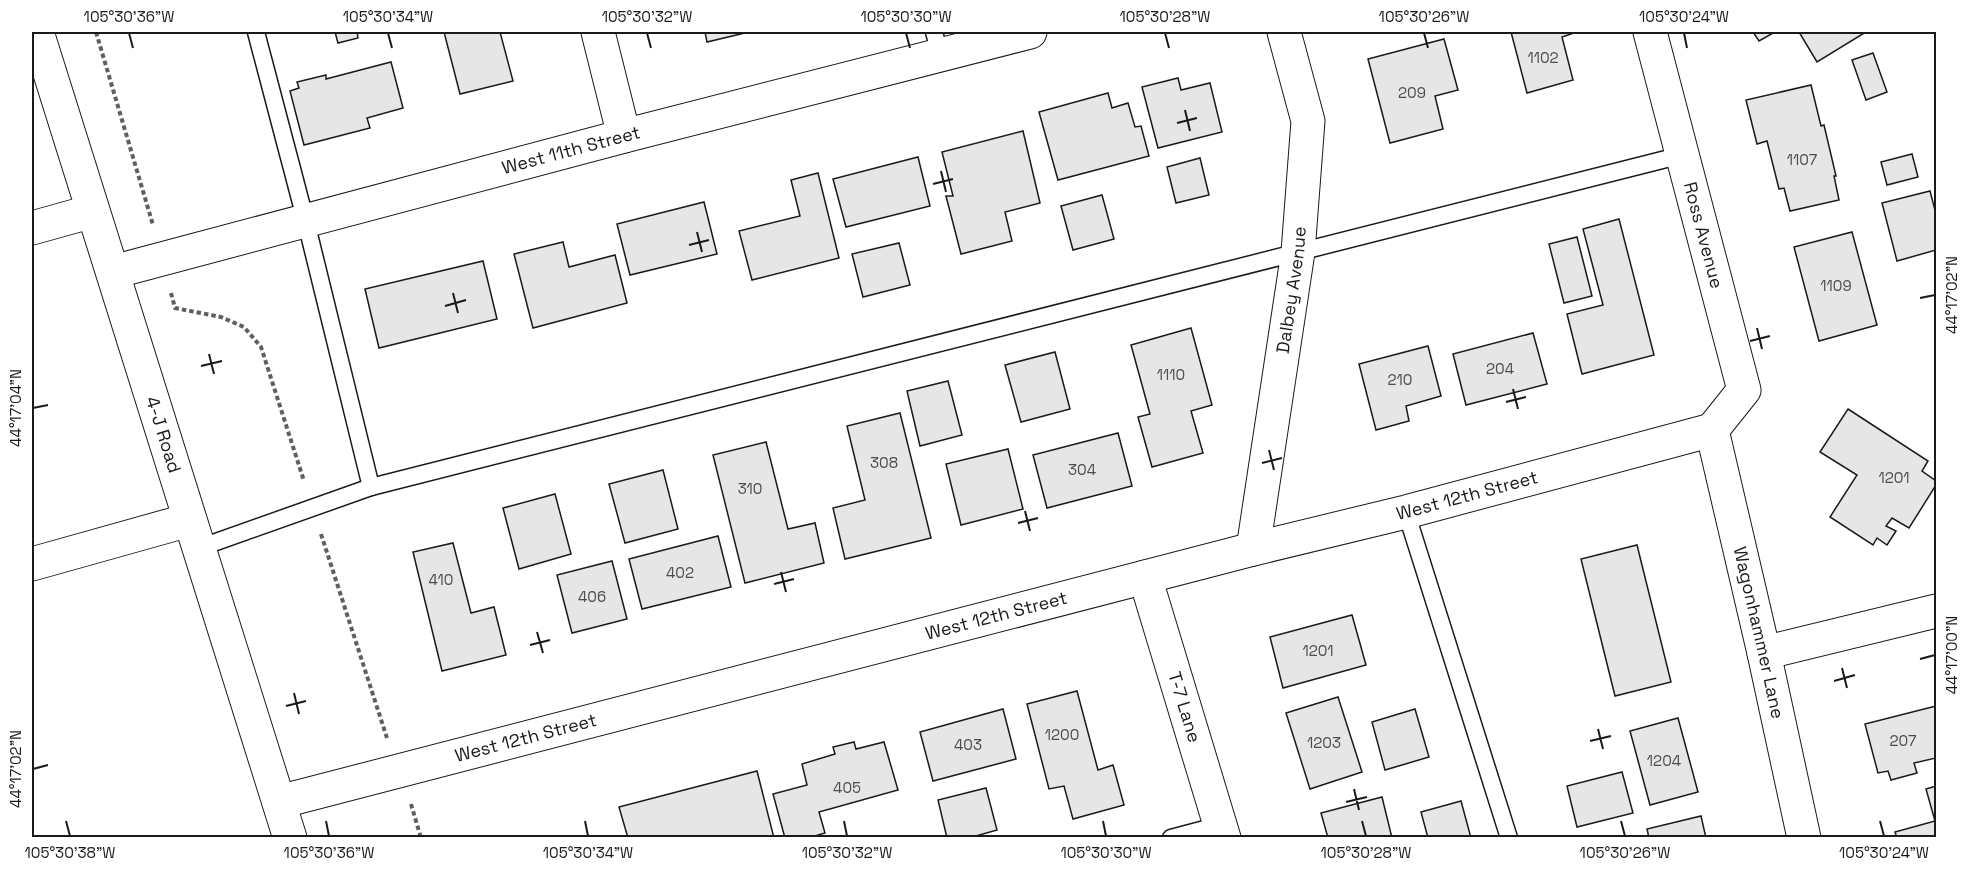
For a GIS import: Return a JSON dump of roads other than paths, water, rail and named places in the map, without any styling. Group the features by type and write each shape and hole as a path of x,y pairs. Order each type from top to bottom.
{"street":[{"name":"4-J Road","path":"37,32 290,837"},
{"path":"598,32 624,136"},
{"name":"West 11th Street","path":"113,273 624,136 937,43 1030,32"},
{"name":"Dalbey Avenue","path":"1253,549 1298,252 1308,121 1284,32"},
{"name":"Ross Avenue","path":"1650,32 1744,390 1712,430"},
{"path":"32,228 93,211"},
{"name":"West 12th Street","path":"279,802 1253,549 1406,512 1712,430"},
{"name":"Wagonhammer Lane","path":"1712,430 1804,837"},
{"path":"32,564 194,534"},
{"name":"T-7 Lane","path":"1145,577 1222,831"},
{"path":"1764,653 1936,611"}],"lane":[{"path":"256,32 306,222 371,487"},
{"path":"194,534 371,487 1682,155"},
{"path":"1406,512 1509,837"},
{"path":"1171,837 1222,831"}]}
